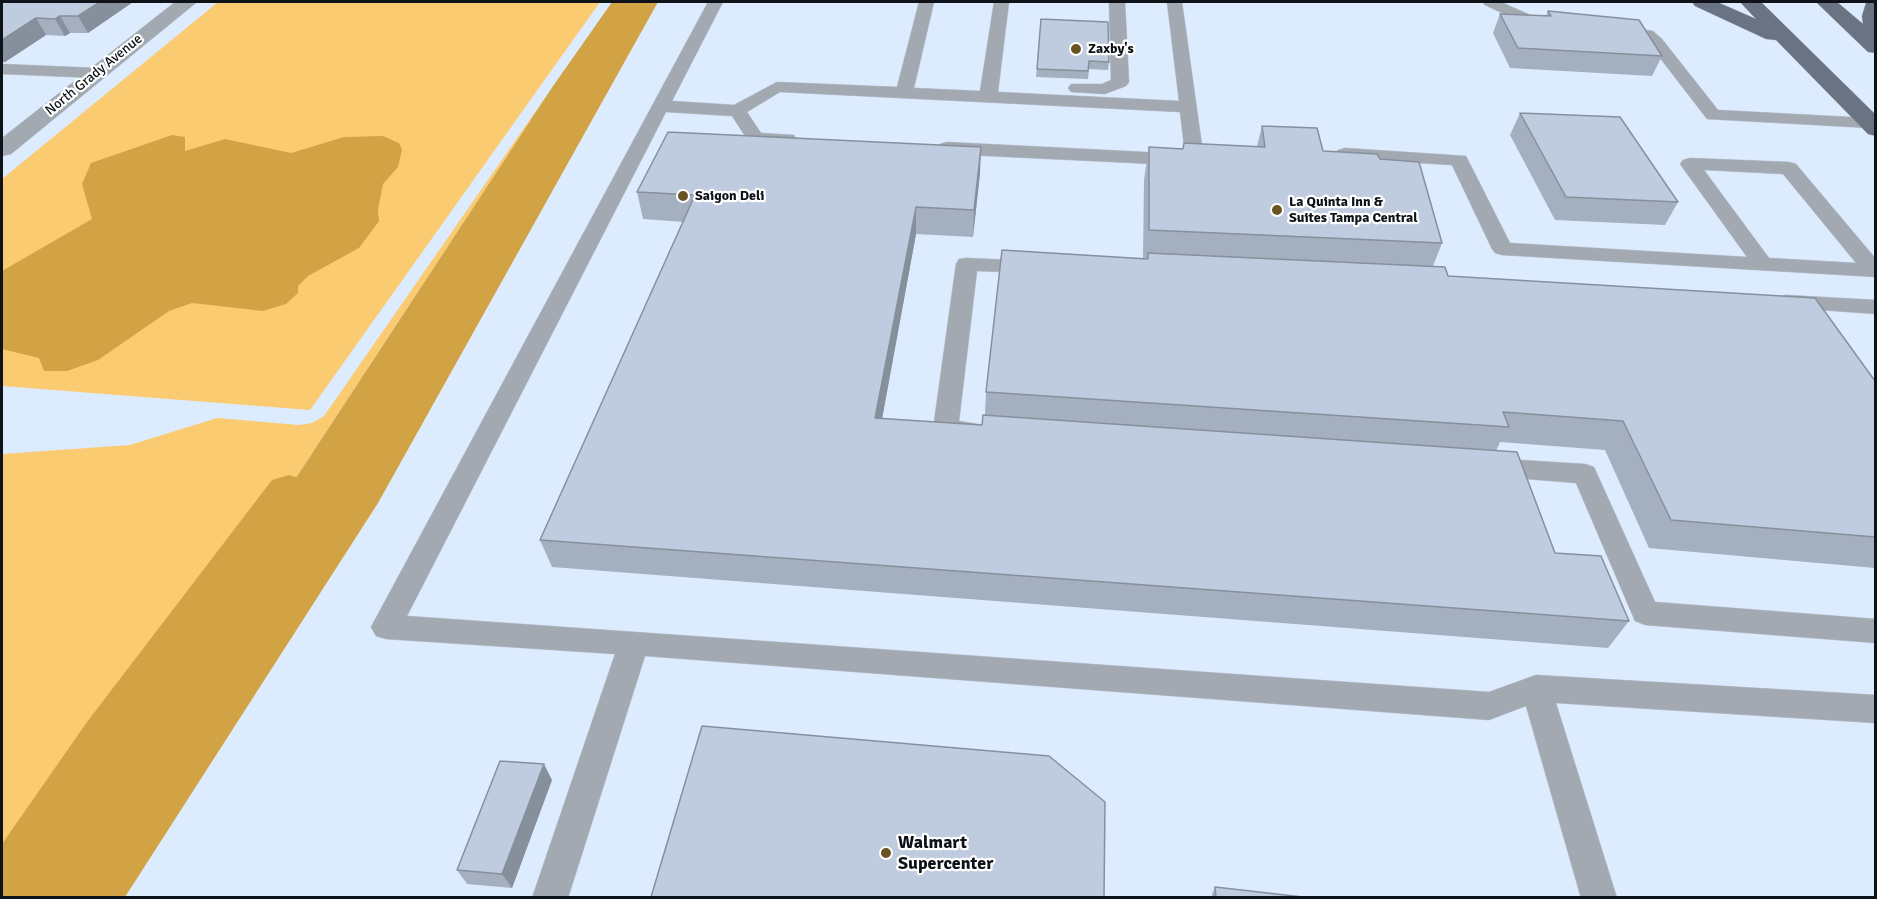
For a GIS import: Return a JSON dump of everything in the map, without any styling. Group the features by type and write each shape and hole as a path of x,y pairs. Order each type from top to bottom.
{"main road":[{"path":"1702,2 1790,43"},
{"path":"1750,2 1872,126"},
{"path":"1826,2 1875,47"},
{"path":"1875,3 1872,16 1875,42"}],"street":[{"name":"North Grady Avenue","path":"2,149 187,2"}],"lane":[{"path":"716,2 386,627 1489,706 1536,688 1875,709"},
{"path":"904,93 927,2"},
{"path":"989,91 1002,2"},
{"path":"660,106 737,111 777,87 904,93 1105,89 1120,82 1117,2"},
{"path":"934,147 1195,160 1175,2"},
{"path":"1490,2 1533,22 1567,26"},
{"path":"1600,29 1647,34 1656,42 1713,115 1872,126"},
{"path":"2,69 97,73"},
{"path":"989,91 1188,107"},
{"path":"737,111 756,138 803,140"},
{"path":"1194,148 1217,149"},
{"path":"1321,153 1459,160 1502,249 1875,271"},
{"path":"1763,265 1690,164 1789,168 1875,271"},
{"path":"993,432 946,429 967,264 1051,268"},
{"path":"1768,302 1875,307"},
{"path":"1467,466 1585,474 1645,613 1875,631"},
{"path":"550,897 634,643"},
{"path":"1536,688 1599,897"}],"shaded area":[{"path":"218,2 600,2 310,410 2,386 2,179"},
{"path":"612,2 658,2 378,503 125,897 13,897 290,487 551,89"},
{"path":"551,89 290,487 13,897 2,898 2,454 130,445 217,418 299,425 312,423 324,416"},
{"path":"172,135 185,137 185,151 225,139 291,153 344,137 383,136 399,143 402,150 398,167 383,184 378,210 379,221 359,248 308,276 298,286 298,293 286,304 263,311 192,303 169,311 98,360 67,371 44,371 39,358 2,349 2,271 92,219 82,184 91,163"}],"building":[{"path":"2,2 100,2 78,16 60,16 55,19 36,18 2,40"},
{"path":"1548,11 1639,20 1662,56 1518,48 1500,14 1551,16"},
{"name":"Zaxby's","path":"1041,19 1108,22 1109,62 1089,61 1088,71 1037,69"},
{"path":"1520,113 1620,117 1678,202 1566,197"},
{"name":"La Quinta Inn & Suites Tampa Central","path":"1262,126 1317,128 1323,151 1377,154 1380,159 1419,162 1442,243 1149,230 1149,147 1183,149 1184,143 1265,147"},
{"path":"668,132 981,147 974,210 916,207 875,418 982,425 983,415 1517,452 1555,553 1601,556 1629,621 540,540 695,195 637,192"},
{"path":"1002,250 1148,259 1148,253 1445,267 1448,276 1815,298 1875,381 1875,537 1671,520 1623,421 1503,412 1509,427 986,392"},
{"name":"Walmart Supercenter","path":"702,726 1049,756 1105,802 1104,897 651,897"},
{"path":"500,761 544,764 502,874 457,870"},
{"path":"1215,887 1303,897 1216,897"}],"waterway":[{"path":"3,898 108,741 289,493"}],"place":[{"name":"Zaxby's","path":"1076,49"},
{"name":"Saigon Deli","path":"683,196"},
{"name":"La Quinta Inn & Suites Tampa Central","path":"1277,210"},
{"name":"Walmart Supercenter","path":"886,853"}]}
